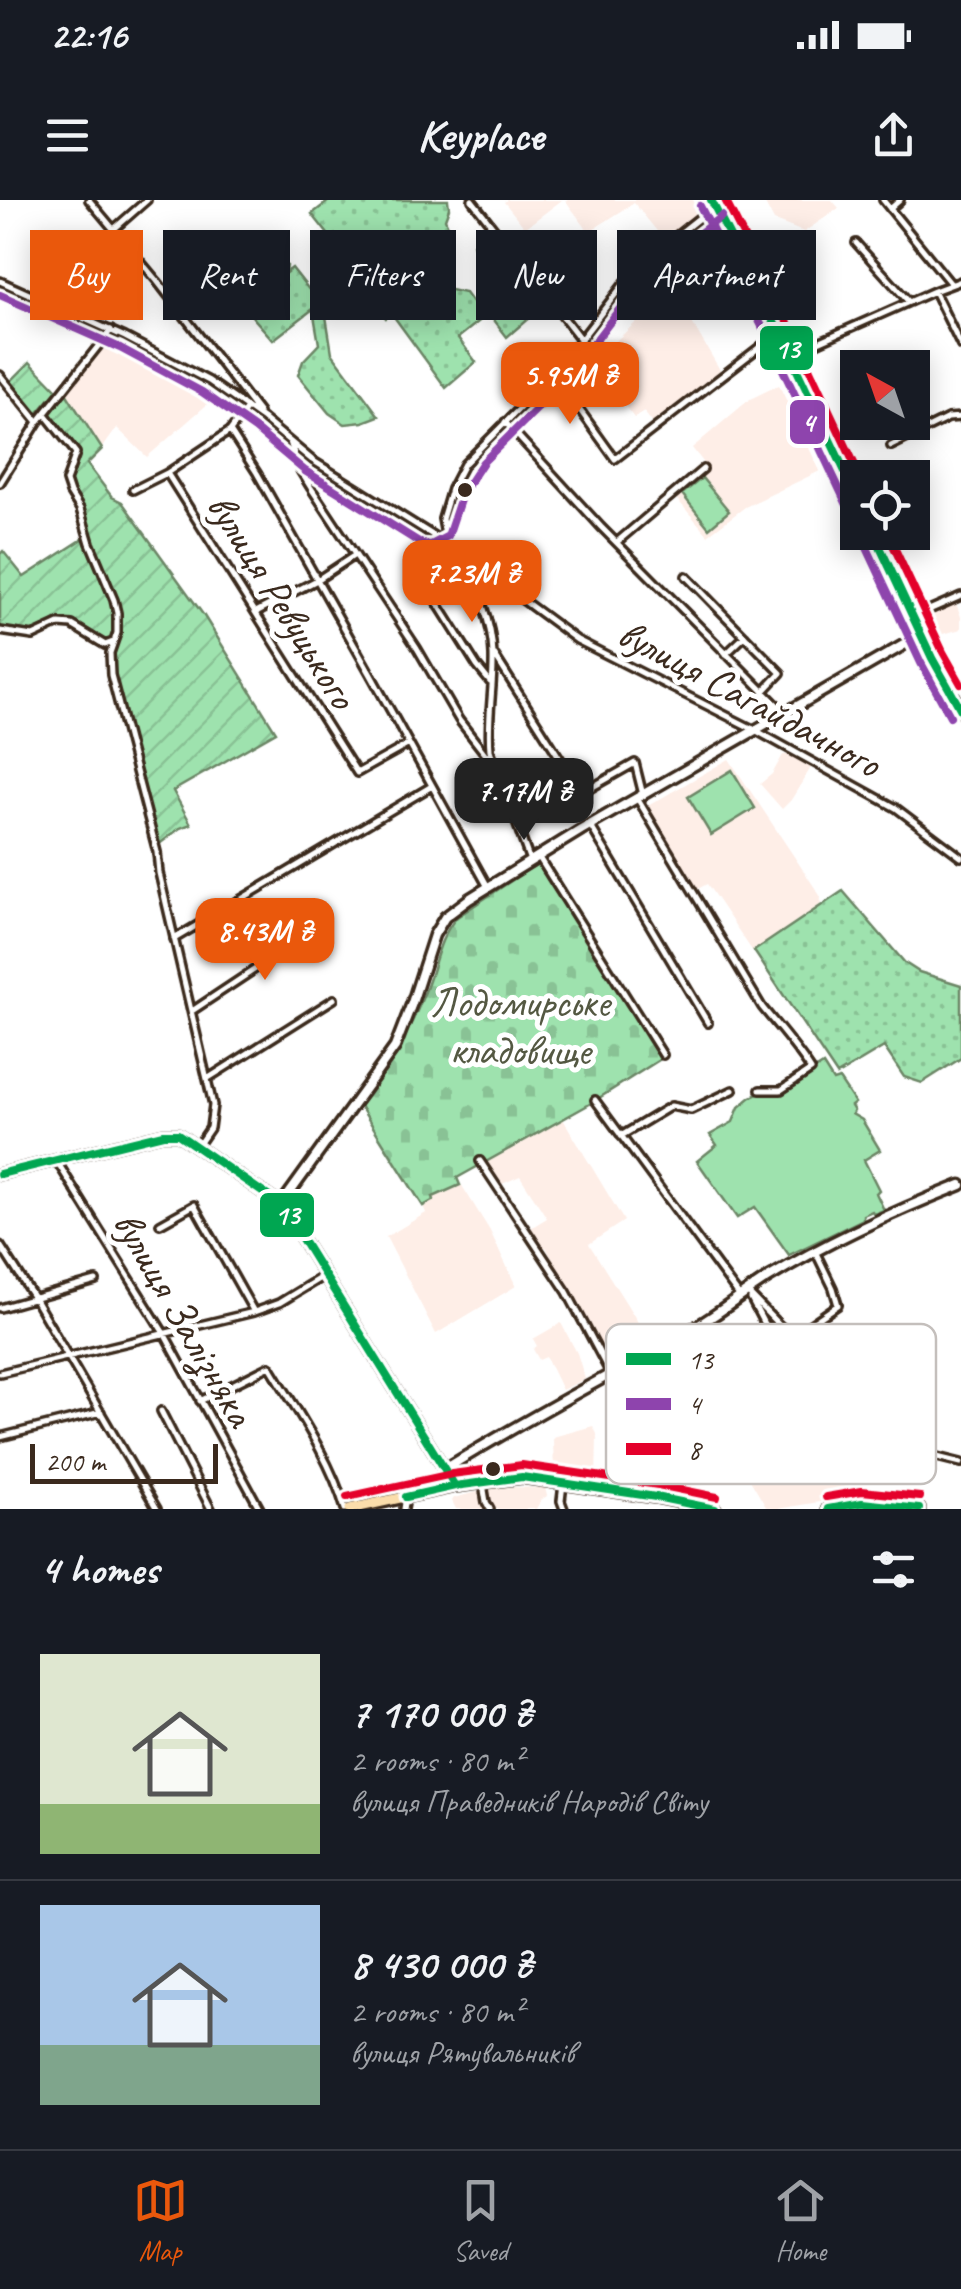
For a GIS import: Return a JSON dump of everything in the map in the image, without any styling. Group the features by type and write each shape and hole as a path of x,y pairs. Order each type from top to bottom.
{"main road":[{"path":"713,203 840,461"},
{"path":"881,550 961,710"},
{"path":"348,1509 455,1486 522,1477 715,1509"},
{"path":"828,1509 862,1503 918,1509"}],"street":[{"path":"89,200 263,419"},
{"path":"114,229 147,200"},
{"path":"472,200 581,340"},
{"path":"882,200 951,284"},
{"path":"890,209 900,200"},
{"path":"428,533 438,529 450,489 464,464 554,374 626,281 713,203"},
{"path":"856,243 909,302"},
{"name":"вулиця Сагайдачного","path":"0,280 110,330 230,394 312,460 447,544 576,640 755,730 896,808 961,857"},
{"path":"790,354 934,290 961,282"},
{"path":"934,290 961,346"},
{"path":"0,483 38,422 110,330"},
{"path":"554,374 615,458 779,332"},
{"path":"0,376 38,422"},
{"path":"230,394 240,388"},
{"path":"247,408 230,432 488,887"},
{"path":"44,414 76,452 66,482 114,600 116,634 110,653 114,691 157,852 213,1104 210,1128 197,1147"},
{"path":"890,446 948,418 961,417"},
{"path":"504,422 600,528 785,713"},
{"name":"вулиця Ревуцького","path":"230,432 167,472 357,773 409,744"},
{"path":"290,442 300,470 459,720 493,764 534,858 663,1055"},
{"path":"0,460 8,470"},
{"path":"617,542 703,469"},
{"path":"133,490 167,472"},
{"path":"442,519 447,544"},
{"path":"460,554 488,620 493,653 488,732 493,764"},
{"path":"256,612 355,555"},
{"path":"686,576 782,673 764,691"},
{"path":"426,585 492,684"},
{"path":"912,617 961,596"},
{"path":"0,632 32,636 59,624 72,625 105,644 112,642"},
{"path":"281,1205 395,1047 434,936 446,917 534,858 921,635"},
{"path":"726,654 744,636"},
{"path":"493,653 582,793 635,763 640,796 762,1006 811,1070 781,1090 760,1090"},
{"path":"174,939 432,786"},
{"path":"590,825 708,1023"},
{"path":"192,1010 320,926"},
{"path":"207,1079 334,998"},
{"path":"621,1136 671,1106 691,1110 733,1090"},
{"path":"595,1100 744,1295 761,1324"},
{"path":"0,1174 163,1134 178,1134 197,1147 281,1205 455,1486"},
{"name":"вулиця Залізняка","path":"56,1160 164,1335 260,1509"},
{"path":"480,1161 567,1292 606,1365"},
{"path":"700,1324 815,1252 961,1185"},
{"path":"160,1224 194,1205 254,1312"},
{"path":"0,1245 157,1509"},
{"path":"811,1324 838,1306 815,1252"},
{"path":"0,1373 254,1312 279,1303 325,1275"},
{"path":"0,1308 96,1281"},
{"path":"744,1295 777,1324"},
{"path":"200,1401 270,1366 314,1440 348,1509"},
{"path":"445,1468 606,1375"},
{"path":"161,1411 211,1509"},
{"path":"0,1437 101,1412"},
{"path":"936,1457 961,1463"},
{"path":"482,1482 490,1509"},
{"path":"562,1484 564,1509"},
{"path":"404,1509 406,1496"}],"shaded area":[{"path":"562,200 525,228 504,202"},
{"path":"565,200 693,200 701,213 679,230 656,230 634,203 588,230"},
{"path":"832,200 839,208 807,230 799,230 774,221 764,202"},
{"path":"638,320 690,320 720,370 654,425 644,412 634,418 592,363"},
{"path":"111,337 218,395 147,457 117,428 102,449 66,393"},
{"path":"779,385 820,471 745,507 708,535 674,496 704,471 703,462 692,448 750,399"},
{"path":"956,603 961,629 932,637 924,616"},
{"path":"783,755 792,755 812,766 782,809 760,784 772,774"},
{"path":"729,759 821,897 820,907 753,952 707,884 696,890 646,807"},
{"path":"563,1119 624,1221 589,1244 639,1324 606,1324 606,1360 546,1247 542,1249 529,1229 547,1218 520,1176 500,1185 485,1162"},
{"path":"461,1184 490,1231 516,1286 436,1334 386,1237 426,1213 423,1206 432,1198"},
{"path":"561,1323 585,1379 562,1390 546,1357 539,1360 533,1349 537,1346 533,1339"},
{"path":"593,1426 597,1434 596,1483 554,1476 553,1437"},
{"path":"752,1484 848,1484 855,1496 777,1509 766,1507"},
{"path":"545,1488 547,1496 536,1509 456,1509 452,1501 488,1489"}],"green space":[{"path":"330,200 448,200 445,219 449,228 325,230 312,214"},
{"path":"290,270 310,291 310,311 273,340 255,320 290,320"},
{"path":"456,291 465,293 476,308 476,320 480,320 458,338 476,362 446,388 396,320 456,320"},
{"path":"315,320 327,320 332,353 379,416 345,424 329,413 298,375 303,361 319,344"},
{"path":"494,320 526,320 507,337"},
{"path":"30,362 57,390 36,415 9,383"},
{"path":"66,393 102,449 87,464 112,497 122,502 204,616 276,732 173,791 191,824 158,845 114,681 114,636 105,643 86,631 59,623 32,635 0,630 0,554 3,551 24,577 89,535 68,482 77,452 49,416"},
{"path":"702,478 729,511 709,528 682,494"},
{"path":"732,770 755,808 711,835 688,797"},
{"name":"Лодомирське кладовище","path":"538,863 662,1058 588,1105 457,1178 460,1185 423,1206 360,1106 405,1036 451,925 457,917"},
{"path":"843,891 905,963 919,972 961,985 961,1058 922,1083 904,1077 884,1047 837,1075 754,951"},
{"path":"823,1065 833,1081 839,1079 855,1103 851,1106 852,1114 862,1120 880,1150 864,1160 884,1210 863,1215 863,1219 789,1255 755,1207 737,1218 697,1161 717,1145 710,1135 733,1122 739,1107 751,1097 762,1092 781,1092"}],"transit line":[{"name":"13","path":"711,200 840,461"},
{"name":"8","path":"725,200 853,460"},
{"name":"4","path":"700,206 840,490"},
{"name":"4","path":"0,295 120,348 202,392 305,471 422,544 431,545 448,536 462,494 483,462 564,382 635,289 722,216"},
{"name":"4","path":"868,550 950,716"},
{"name":"13","path":"881,550 961,710"},
{"name":"8","path":"895,550 961,684"},
{"name":"13","path":"0,1174 163,1134 178,1134 281,1205 455,1486"},
{"name":"8","path":"347,1497 452,1474 522,1465 606,1477"},
{"name":"13","path":"406,1497 522,1477 715,1509"},
{"name":"8","path":"651,1484 717,1497"},
{"name":"8","path":"826,1497 862,1491 920,1497"},
{"name":"13","path":"828,1509 862,1503 919,1509"}]}
